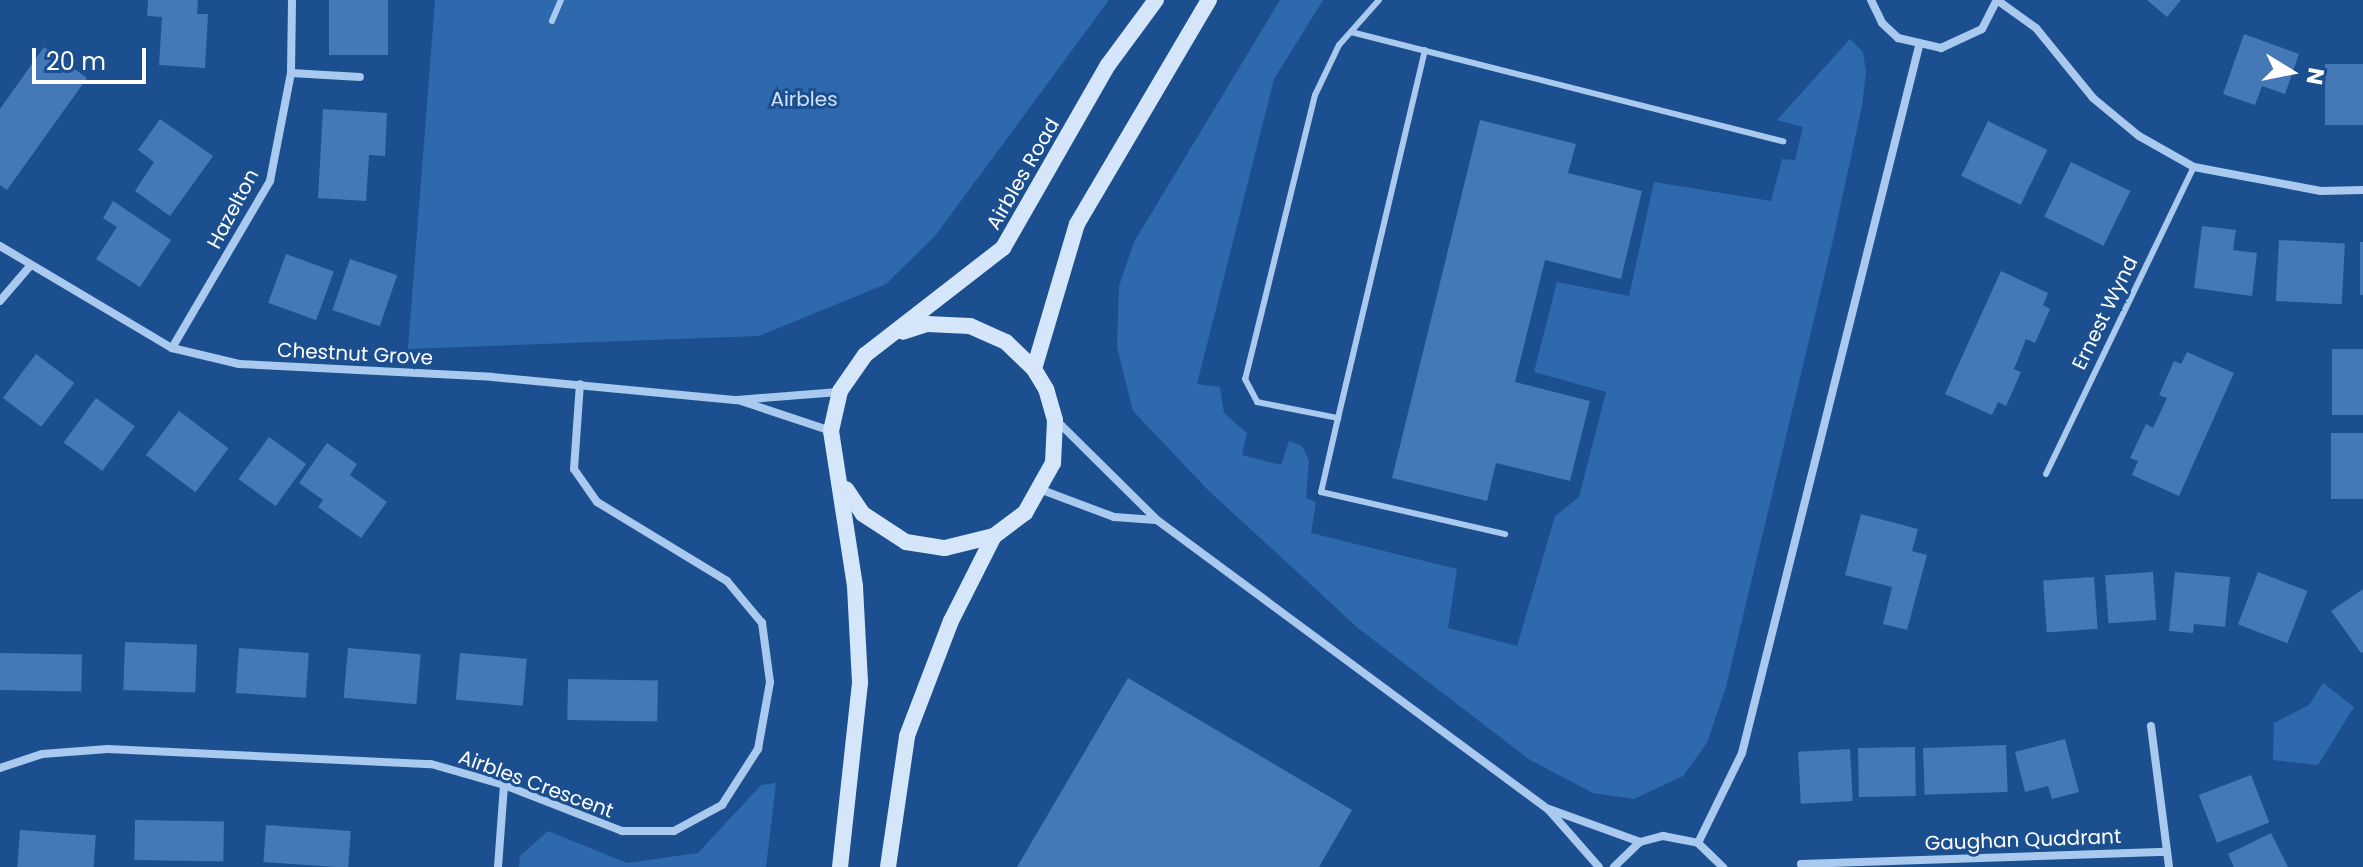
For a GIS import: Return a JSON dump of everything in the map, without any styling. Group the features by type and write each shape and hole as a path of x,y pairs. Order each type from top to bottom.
{"main road":[{"name":"Airbles Road","path":"840,867 860,682 842,485 831,431 840,391 865,355 1003,248 1108,65 1156,0"},
{"path":"1034,369 1077,224 1209,0"},
{"name":"Airbles Road","path":"842,485 863,514 906,542 945,548 994,536 1025,513 1042,490 1053,463 1055,420 1034,369 1006,342 970,326 927,324 890,336"},
{"name":"Airbles Road","path":"888,867 907,736 951,621 994,536"}],"street":[{"name":"Hazelton","path":"172,348 270,181 291,73 292,0"},
{"path":"1871,0 1882,23 1919,46 1963,42 1982,29 1997,0 2036,28 2093,98 2139,136 2194,167 2321,191 2363,190"},
{"path":"1698,843 1742,753 1919,46"},
{"path":"291,73 360,77"},
{"name":"Chestnut Grove","path":"0,246 172,348 239,364 580,384 737,400 840,391"},
{"path":"0,301 30,266"},
{"name":"Airbles Crescent","path":"0,768 42,754 108,749 431,764 504,785 622,831 674,831 722,805 758,749 770,682 762,623 727,581 597,502 574,469 580,384"},
{"name":"Chestnut Grove","path":"737,400 831,431"},
{"path":"1055,420 1157,520 1548,809 1599,867"},
{"path":"1042,490 1114,517 1157,520"},
{"path":"2151,726 2169,867"},
{"path":"498,867 504,785"},
{"path":"1548,809 1640,842"},
{"path":"1614,867 1640,842 1663,836 1698,843 1723,867"},
{"name":"Gaughan Quadrant","path":"1801,864 1881,864 2167,852"}],"lane":[{"path":"552,21 561,0"},
{"path":"1338,418 1257,402 1245,379 1315,95 1351,32 1379,0"},
{"path":"1351,32 1783,141"},
{"path":"1425,50 1321,492 1505,534"},
{"name":"Ernest Wynd","path":"2046,474 2194,167"}],"green space":[{"name":"Airbles","path":"435,0 1109,0 935,236 886,284 759,336 408,349"},
{"path":"1280,0 1323,0 1274,79 1197,384 1220,387 1224,413 1247,433 1242,455 1281,465 1289,441 1302,446 1309,461 1306,498 1316,502 1311,533 1457,569 1448,628 1517,646 1555,516 1579,497 1606,392 1534,372 1557,282 1629,296 1654,182 1771,201 1782,159 1795,160 1803,127 1777,120 1850,39 1863,52 1866,72 1862,106 1726,687 1707,743 1683,776 1634,799 1593,793 1530,760 1358,628 1209,491 1133,411 1117,347 1119,286 1134,242"},
{"path":"2323,683 2354,707 2318,765 2273,760 2274,723 2309,705"},
{"path":"776,783 766,867 519,867 520,856 548,831 627,863 698,853 761,785"}],"building":[{"path":"148,0 198,0 197,14 208,14 205,68 159,65 162,17 147,16"},
{"path":"329,0 388,0 388,55 329,55"},
{"path":"2147,0 2181,0 2167,17"},
{"path":"2244,34 2299,54 2285,94 2262,86 2255,105 2223,94"},
{"path":"44,47 87,78 7,190 0,185 0,109"},
{"path":"2325,64 2363,64 2363,125 2325,125"},
{"path":"323,109 387,113 385,156 369,155 366,201 318,198"},
{"path":"160,119 213,156 170,216 135,191 154,162 138,150"},
{"path":"1480,120 1576,144 1568,173 1642,191 1621,279 1545,260 1515,382 1590,401 1570,481 1496,463 1487,501 1392,478"},
{"path":"1988,121 2047,150 2021,205 1961,176"},
{"path":"2071,162 2130,191 2104,246 2044,217"},
{"path":"113,201 171,240 140,287 96,259 117,227 103,218"},
{"path":"2202,226 2236,230 2233,250 2257,253 2252,296 2194,288"},
{"path":"2279,240 2345,243 2342,304 2276,301"},
{"path":"2360,242 2363,242 2363,295 2360,295"},
{"path":"286,254 334,271 316,320 268,303"},
{"path":"350,259 397,275 380,326 332,310"},
{"path":"2001,271 2048,293 2043,305 2050,309 2035,343 2026,339 2014,369 2021,372 2006,406 1998,402 1992,415 1945,394"},
{"path":"2332,349 2363,349 2363,415 2332,415"},
{"path":"2187,352 2234,373 2179,496 2132,475 2138,461 2130,458 2146,424 2153,428 2167,398 2159,395 2174,361 2181,364"},
{"path":"36,354 74,383 41,427 3,398"},
{"path":"96,398 135,426 103,471 64,442"},
{"path":"179,411 229,448 195,492 146,455"},
{"path":"2331,433 2363,433 2363,499 2331,499"},
{"path":"269,437 306,464 276,506 238,479"},
{"path":"327,443 357,464 350,475 387,502 361,538 318,507 323,500 299,483"},
{"path":"1861,514 1918,529 1912,551 1927,555 1907,630 1883,624 1892,587 1845,575"},
{"path":"2153,572 2156,620 2108,623 2105,575"},
{"path":"2175,572 2230,577 2225,627 2194,624 2193,633 2169,631"},
{"path":"2258,572 2307,591 2287,643 2238,624"},
{"path":"2094,577 2098,629 2047,632 2043,581"},
{"path":"2363,589 2363,652 2361,653 2331,611"},
{"path":"125,642 197,645 195,692 123,690"},
{"path":"239,648 309,653 306,698 236,693"},
{"path":"348,648 421,654 416,704 344,698"},
{"path":"0,653 82,654 81,691 0,690"},
{"path":"460,653 527,659 523,706 456,700"},
{"path":"1128,678 1352,810 1319,867 1017,867"},
{"path":"568,679 658,681 657,722 567,720"},
{"path":"2065,739 2079,792 2052,799 2048,786 2025,792 2015,752"},
{"path":"2006,745 2008,792 1925,795 1923,748"},
{"path":"1915,747 1916,796 1859,797 1858,748"},
{"path":"1850,749 1853,801 1801,804 1798,752"},
{"path":"2251,775 2269,823 2217,843 2199,795"},
{"path":"135,820 224,822 223,862 134,860"},
{"path":"266,825 351,831 348,867 263,862"},
{"path":"20,830 96,835 94,867 17,867"},
{"path":"2271,833 2288,867 2234,867 2228,854"}]}
